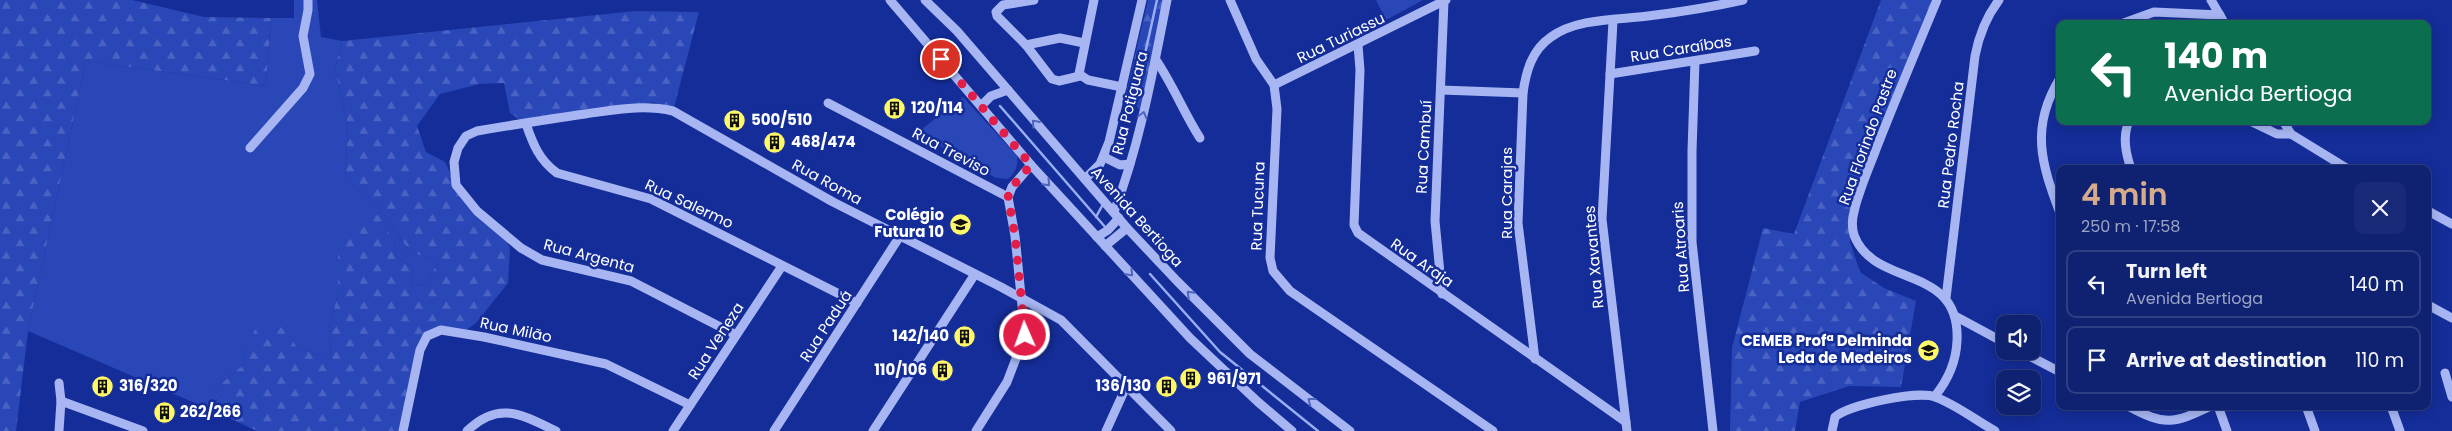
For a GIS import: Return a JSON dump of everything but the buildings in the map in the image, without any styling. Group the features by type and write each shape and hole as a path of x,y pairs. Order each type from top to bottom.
{"street":[{"path":"250,148 303,88 310,74 303,36 308,0"},
{"path":"890,0 1031,165 1105,246 1218,366 1292,431"},
{"name":"Avenida Bertioga","path":"925,0 957,31 1116,215 1177,281 1250,354 1350,431"},
{"path":"1034,0 1004,5 996,12 997,16 1026,45 1055,81 1080,76 1088,80 1122,87"},
{"path":"1080,76 1078,70 1094,0"},
{"name":"Rua Potiguara","path":"1085,179 1104,157 1142,0"},
{"name":"Rua Potiguara","path":"1116,215 1156,60 1168,0"},
{"name":"Rua Tucuna","path":"1230,0 1256,58 1274,85 1276,115 1270,258 1276,276 1290,291 1493,431"},
{"name":"Rua Turiassu","path":"1274,85 1358,45 1445,0"},
{"name":"Rua Cambuí","path":"1442,294 1435,221 1445,0"},
{"path":"1613,21 1743,0"},
{"name":"Rua Florindo Pastre","path":"1936,0 1866,178 1854,212 1853,223 1857,240 1874,258 1886,266 1936,290 1946,298"},
{"name":"Rua Pedro Rocha","path":"1946,298 1975,56 1979,37 1986,20 1999,0"},
{"path":"2211,0 2223,20"},
{"path":"2132,20 2154,12 2220,15"},
{"name":"Rua Carajas","path":"1535,359 1518,223 1524,80 1533,56 1553,36 1575,26 1613,21"},
{"name":"Rua Xavantes","path":"1613,21 1602,219 1626,426"},
{"path":"1026,45 1060,38 1084,43"},
{"name":"Rua Araja","path":"1358,45 1360,70 1354,224 1362,236 1626,426"},
{"name":"Rua Caraíbas","path":"1610,74 1755,51"},
{"path":"1156,60 1169,79 1189,121 1200,138"},
{"name":"Rua Atroaris","path":"1695,61 1692,151 1692,242 1713,431"},
{"path":"2056,86 2046,105 2040,142 2042,163 2056,202"},
{"path":"981,106 991,96 1008,90"},
{"path":"1441,90 1523,93"},
{"name":"Rua Treviso","path":"828,103 1008,197"},
{"name":"Rua Roma","path":"477,131 637,107 650,107 673,112 833,202 1022,297 1061,320 1171,431"},
{"name":"Rua Salermo","path":"526,124 538,156 557,173 651,199 857,304"},
{"path":"2128,125 2125,138 2126,155 2130,165"},
{"path":"2259,125 2278,134 2291,134"},
{"path":"2285,125 2291,134 2341,165"},
{"name":"Rua Argenta","path":"477,131 466,136 458,148 454,162 456,185 477,212 521,248 542,260 631,281 736,335"},
{"path":"1104,157 1120,165 1130,164"},
{"path":"976,431 1007,382 1025,335 1015,236 1008,197 1012,187 1031,165"},
{"path":"2431,213 2452,224"},
{"path":"1097,237 1108,230 1116,215"},
{"path":"1105,246 1128,228"},
{"name":"Rua Paduá","path":"774,431 900,236"},
{"name":"Rua Veneza","path":"672,431 782,266"},
{"path":"873,431 974,274"},
{"path":"1935,396 1947,379 1955,360 1958,331 1955,316 1946,298"},
{"path":"2431,308 2452,318"},
{"path":"1955,316 1996,338"},
{"name":"Rua Milão","path":"403,431 420,350 427,336 440,330 484,337 606,364 690,405"},
{"path":"2037,360 2056,370"},
{"path":"2445,373 2452,397"},
{"path":"59,383 61,400 60,431"},
{"path":"1106,431 1126,387"},
{"path":"1831,429 1835,417 1846,410 1906,396 1935,396 1995,431"},
{"path":"61,400 143,431"},
{"path":"2136,410 2148,417 2166,421 2199,410"},
{"path":"2219,410 2227,431"},
{"path":"2307,410 2314,431"},
{"path":"2392,410 2400,431"},
{"path":"467,431 486,416 502,412 536,421 556,431"}],"green space":[{"path":"0,0 132,0 204,17 271,18 266,86 86,61 28,331 16,431 0,431"},
{"path":"294,0 317,0 321,37 342,41 335,69 348,125 345,179 374,201 411,253 439,260 426,284 411,285 413,269 396,256 394,242 338,249 338,294 329,328 331,360 298,348 280,327 245,350 242,366 215,389 218,413 28,331 86,61 266,86 271,18 294,18"},
{"path":"1148,0 1165,0 1140,110 1126,94"},
{"path":"1376,0 1423,0 1386,20"},
{"path":"1881,0 1937,0 1853,223 1850,242 1860,272 1884,288 1916,301 1901,387 1849,386 1800,402 1795,431 1730,431 1732,348 1763,228 1794,234"},
{"path":"636,11 699,12 673,111 653,102 637,107 526,124 510,113 504,83 480,84 440,94 417,126 426,152 445,162 456,185 501,231 510,248 508,283 476,323 462,333 433,332 427,336 403,431 257,431 218,413 215,389 242,366 245,350 258,324 280,326 298,348 331,360 329,328 338,294 338,249 357,221 378,215 394,242 396,256 413,269 411,285 426,284 439,260 411,253 374,201 345,179 348,125 335,69 342,41"},
{"path":"963,97 1017,156 1016,169 1008,179 996,178 917,133"}],"waterway":[{"path":"1136,94 1157,0"},
{"path":"1000,106 1106,228"},
{"path":"1096,217 1102,206"},
{"path":"1150,274 1220,352 1318,431"}],"place":[{"name":"120/114","path":"895,108"},
{"name":"500/510","path":"735,120"},
{"name":"468/474","path":"775,142"},
{"name":"Colégio Futura 10","path":"960,224"},
{"name":"142/140","path":"965,336"},
{"name":"CEMEB Profª Delminda Leda de Medeiros","path":"1928,350"},
{"name":"110/106","path":"943,370"},
{"name":"961/971","path":"1191,379"},
{"name":"316/320","path":"103,386"},
{"name":"136/130","path":"1167,386"},
{"name":"262/266","path":"164,412"}],"route":[{"path":"941,59 1031,165 1012,187 1008,197 1008,206 1015,236 1025,320 1025,335"}]}
